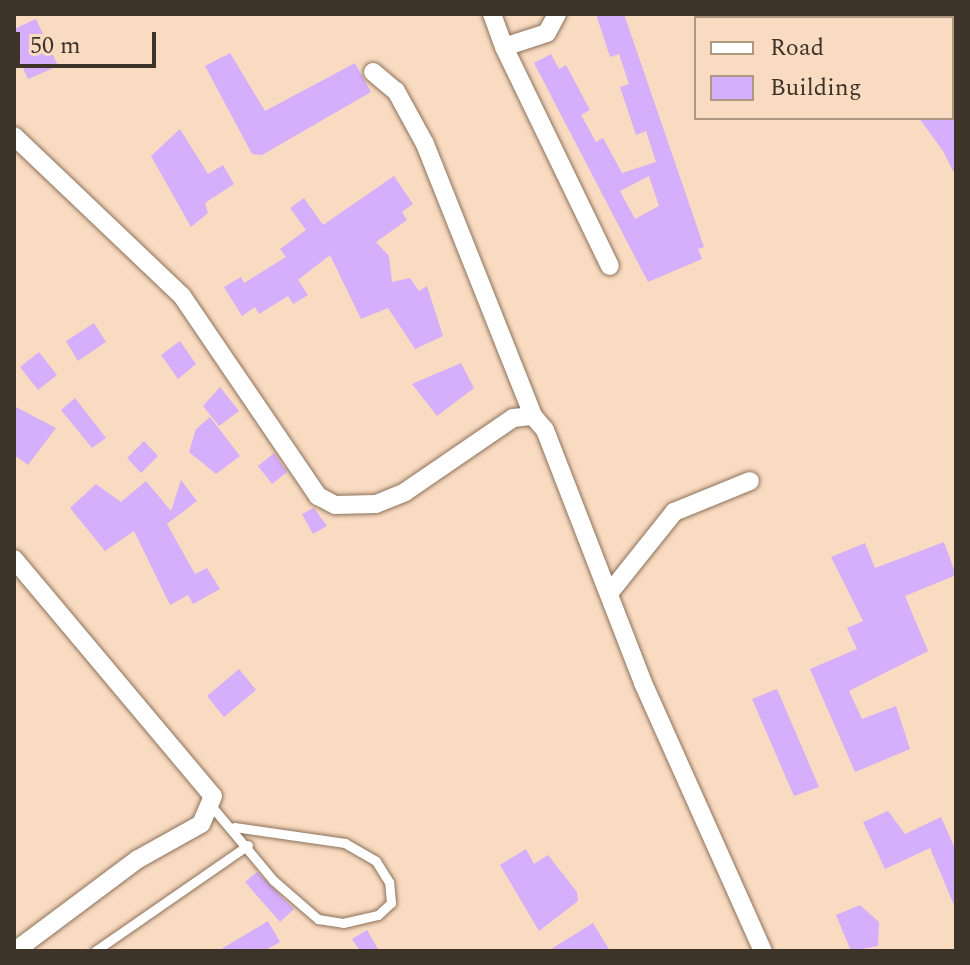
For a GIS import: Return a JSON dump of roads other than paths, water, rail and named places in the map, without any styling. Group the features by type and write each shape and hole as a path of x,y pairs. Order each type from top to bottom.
{"street":[{"path":"492,14 504,47 610,266"},
{"path":"504,47 547,33 557,14"},
{"path":"373,72 396,91 425,144 533,416 545,430 611,591 643,683 763,951"},
{"path":"14,136 182,296 318,496 335,505 376,504 405,492 513,418 533,416"},
{"path":"611,591 674,512 750,481"},
{"path":"14,559 206,784 213,808 201,824 138,859 15,951"}],"lane":[{"path":"213,808 234,827 273,880 318,919 343,923 378,915 391,903 389,882 376,861 345,843 234,827"},
{"path":"95,951 248,845"}]}
